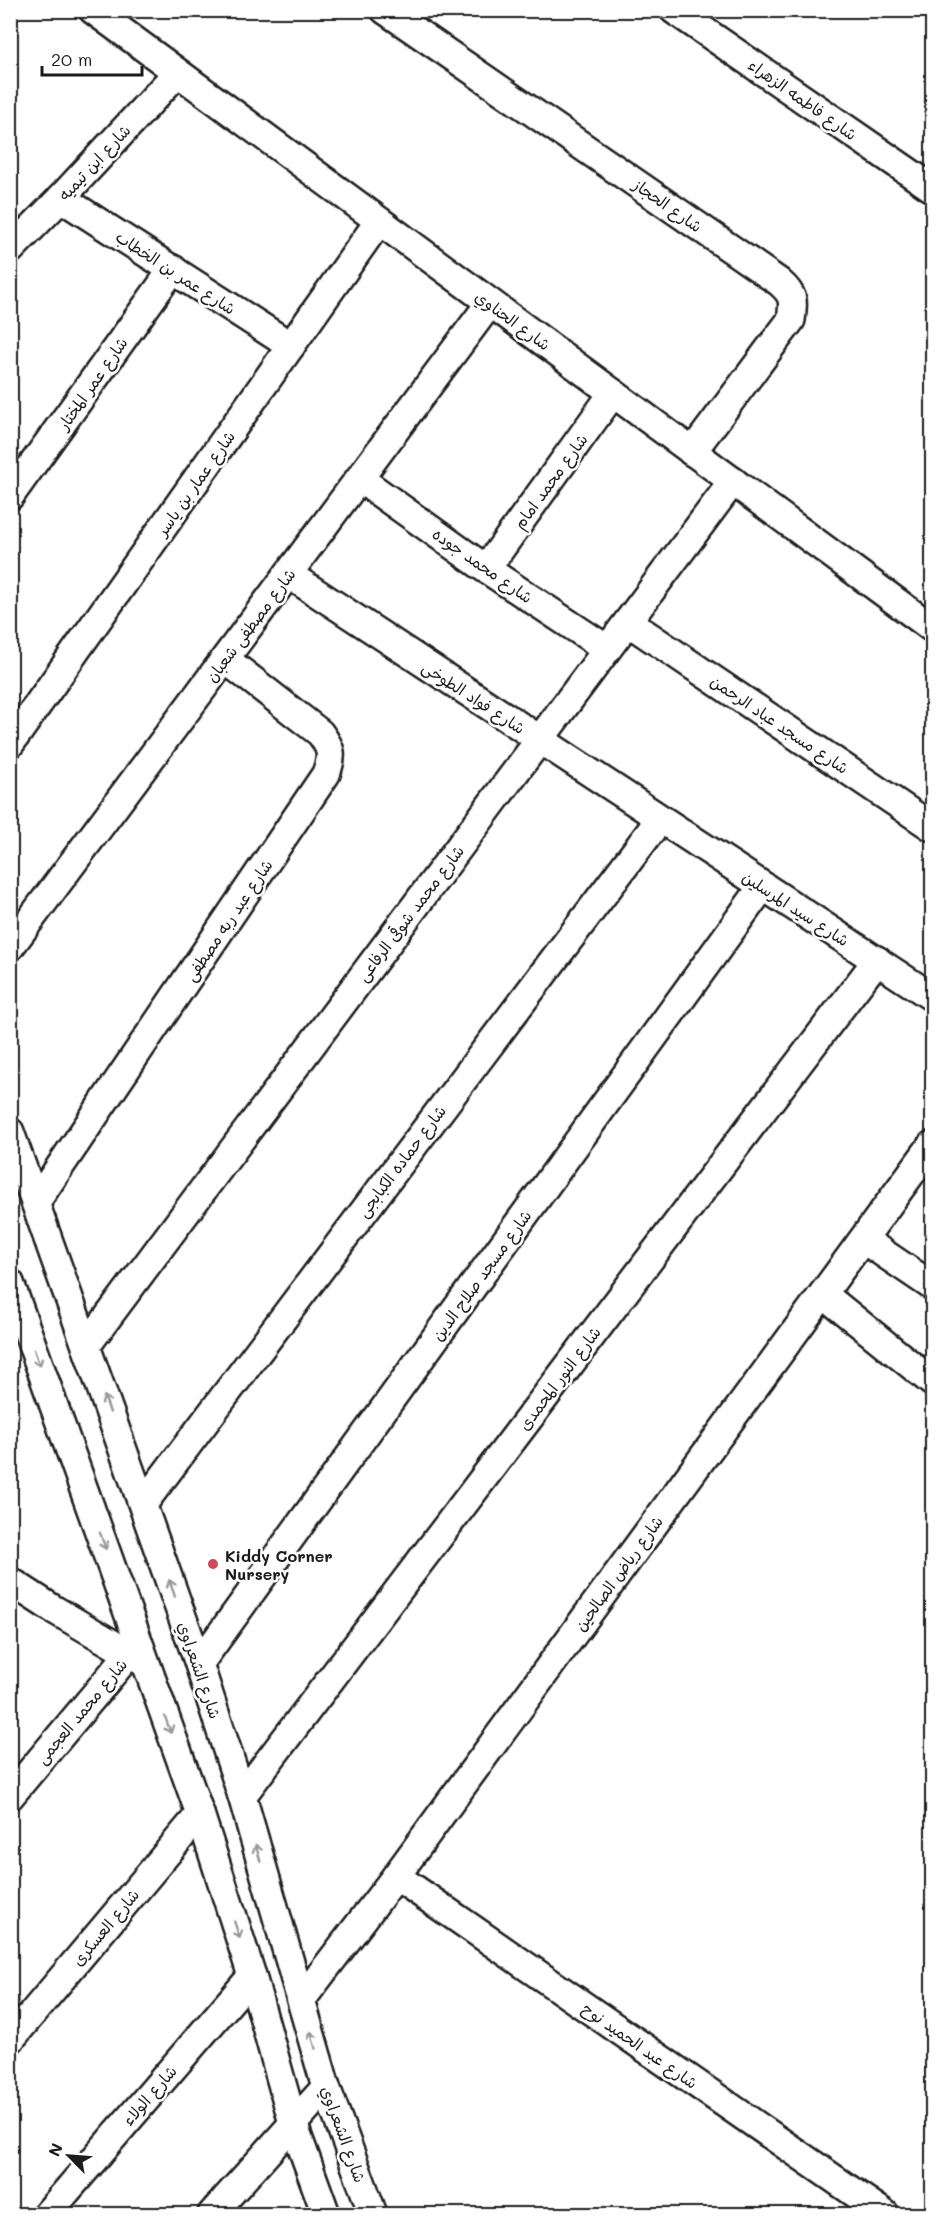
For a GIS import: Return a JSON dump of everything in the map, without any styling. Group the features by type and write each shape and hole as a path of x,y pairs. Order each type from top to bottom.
{"street":[{"name":"شارع الحناوي","path":"93,10 933,628"},
{"name":"شارع الحجاز","path":"386,10 779,282 790,292 794,304 791,320 692,452"},
{"name":"شارع فاطمه الزهراء","path":"674,10 933,188"},
{"name":"شارع ابن تيميه","path":"10,250 177,73"},
{"name":"شارع عمر بن الخطاب","path":"61,198 291,346"},
{"name":"شارع عمار بن ياسر","path":"10,744 379,221"},
{"name":"شارع عمر المختار","path":"10,496 173,269"},
{"name":"شارع مصطفى شعبان","path":"10,947 490,303"},
{"name":"شارع محمد امام","path":"486,569 613,393"},
{"name":"شارع محمد جوده","path":"360,479 486,569 607,649"},
{"name":"شارع محمد شوقى الرفاعى","path":"87,1345 733,481"},
{"name":"شارع فواد الطوخى","path":"288,574 660,819"},
{"name":"شارع مسجد عباد الرحمن","path":"628,622 933,827"},
{"name":"شارع عبد ربه مصطفى","path":"36,1202 326,774 331,759 329,746 320,733 225,659"},
{"name":"شارع سيد المرسلين","path":"660,819 933,997"},
{"name":"شارع حماده الكبابجى","path":"143,1504 660,819"},
{"name":"شارع مسجد صلاح الدين","path":"199,1664 763,886"},
{"name":"شارع النور المحمدى","path":"242,1796 877,960"},
{"name":"شارع الشعراوي","path":"10,1132 199,1664 242,1796 326,2087 373,2214"},
{"name":"شارع رياض الصالحين","path":"302,1999 396,1876 933,1145"},
{"path":"864,1240 933,1286"},
{"path":"10,1283 138,1659 200,1814 252,1976 293,2123 327,2214"},
{"path":"823,1294 933,1382"},
{"path":"10,1581 138,1659"},
{"name":"شارع محمد العجمى","path":"10,1796 138,1659"},
{"name":"شارع العسكرى","path":"10,2040 200,1814"},
{"name":"شارع عبد الحميد نوح","path":"396,1876 885,2214"},
{"name":"شارع الولاء","path":"47,2214 252,1976"},
{"path":"212,2214 326,2087"}],"place":[{"name":"Kiddy Corner Nursery","path":"213,1564"}]}
